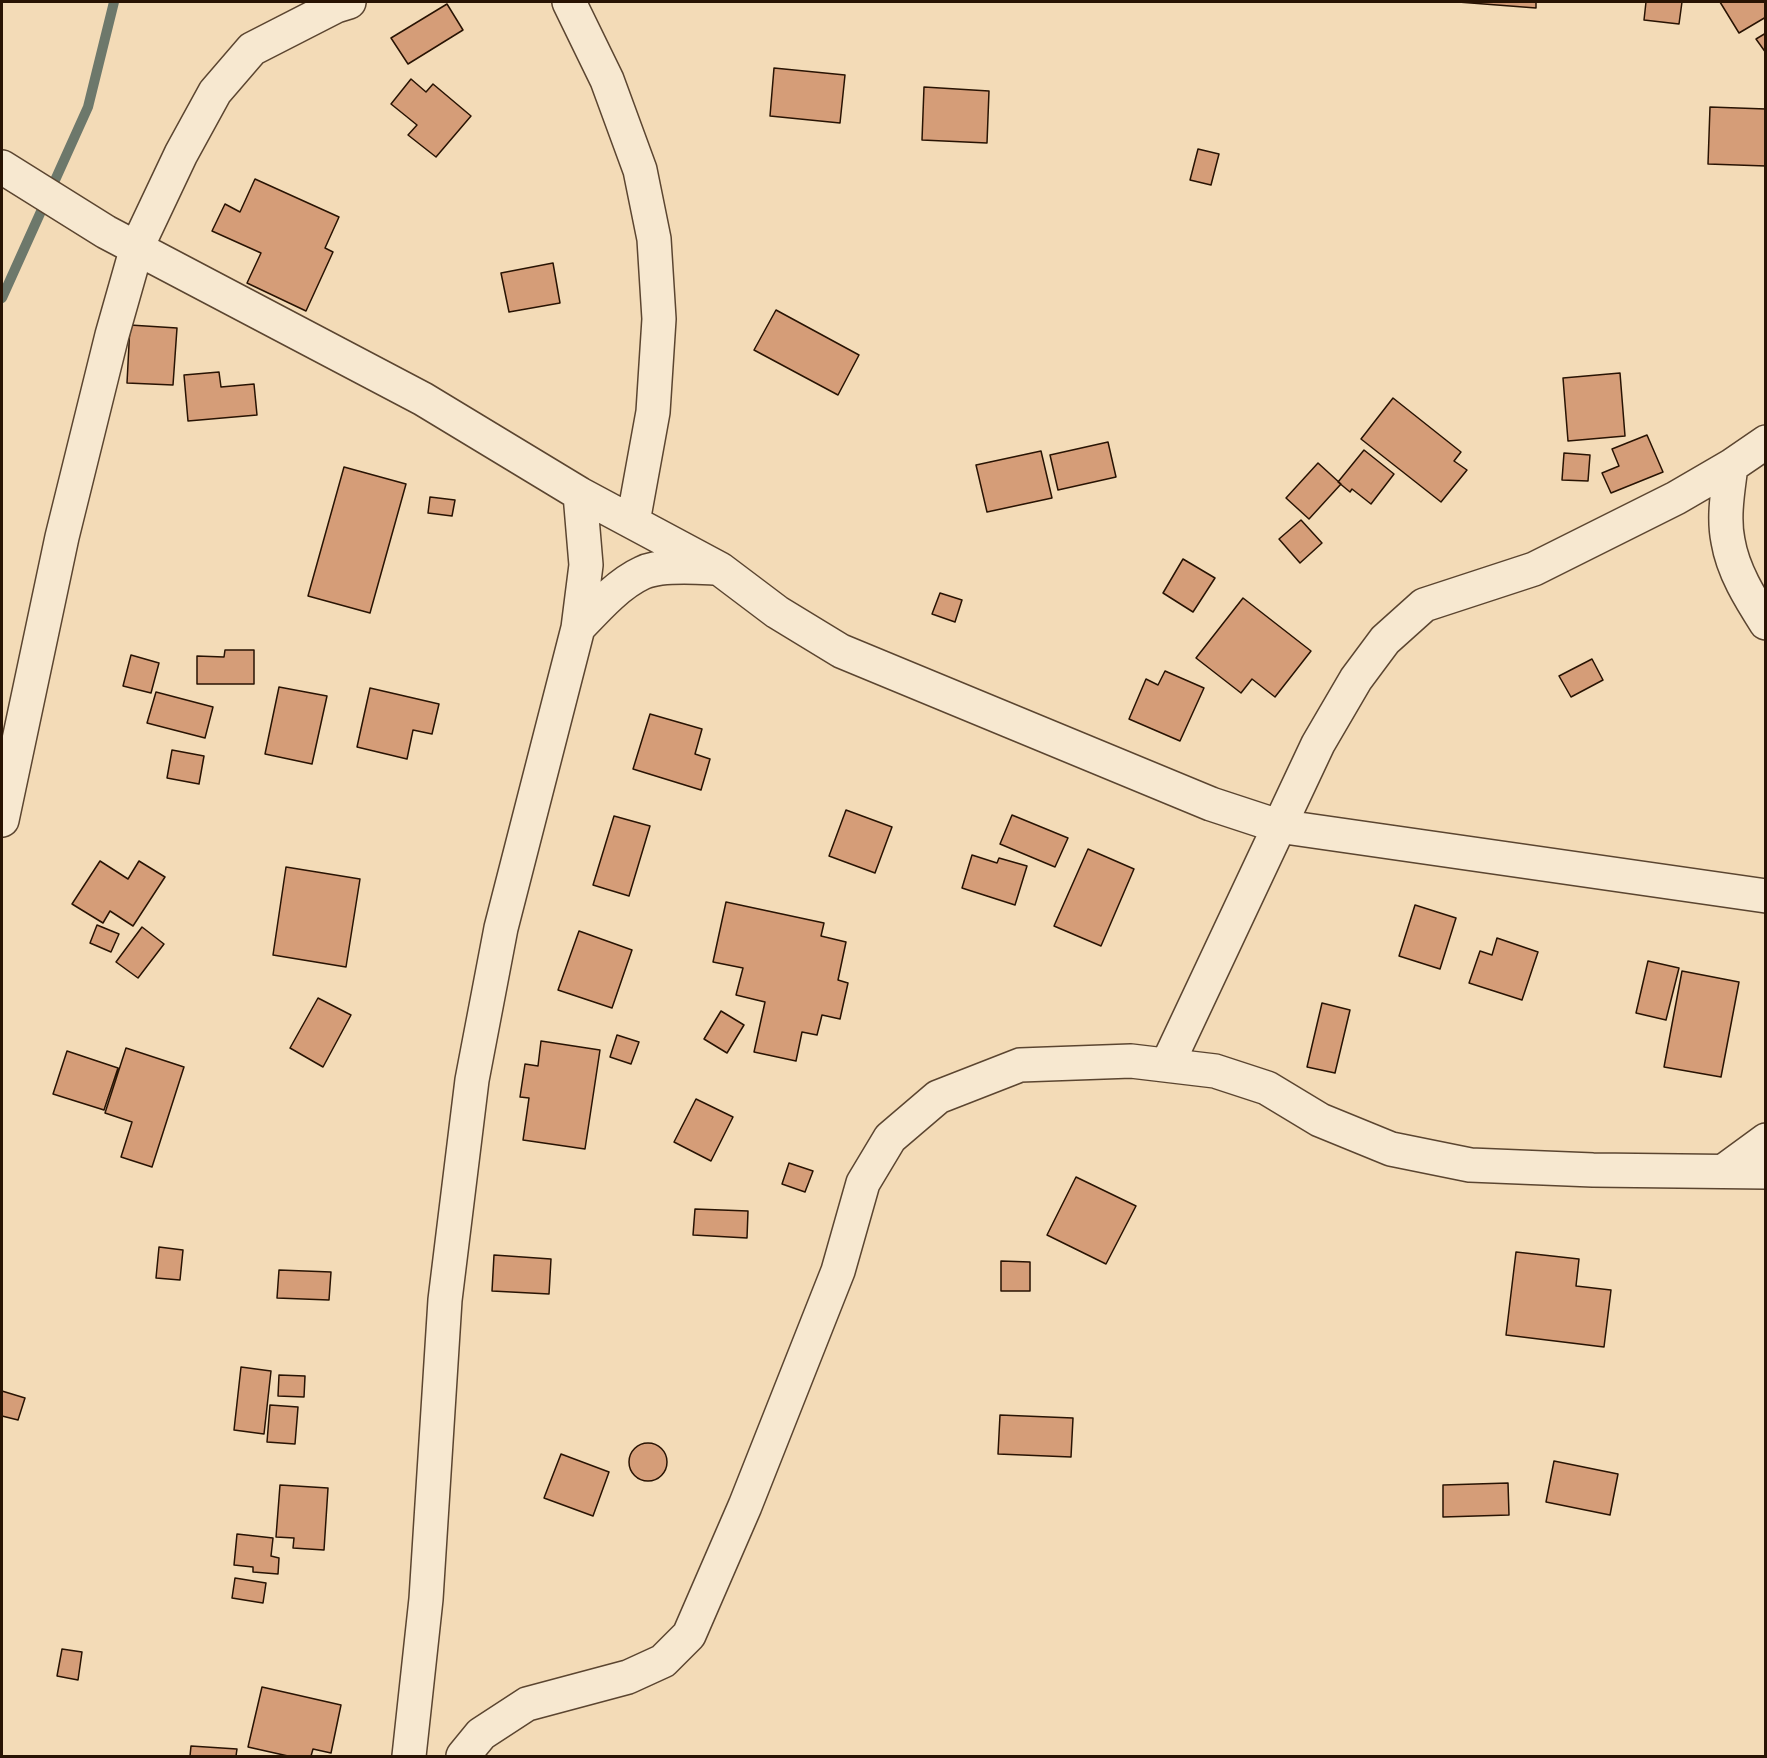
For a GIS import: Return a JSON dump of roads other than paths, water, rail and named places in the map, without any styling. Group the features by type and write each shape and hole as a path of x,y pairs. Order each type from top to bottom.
{"street":[{"path":"2,820 62,537 112,335 137,248 181,154 215,92 252,49 336,6 349,2"},
{"path":"569,2 607,80 640,170 654,239 659,319 653,412 633,522"},
{"path":"7,171 106,232 423,399 580,494 720,569 777,612 841,651 1211,804 1278,826 1766,896"},
{"path":"1167,1065 1318,744 1356,679 1384,640 1424,604 1534,569 1676,498 1731,466 1766,442"},
{"path":"1731,466 1726,507 1728,542 1744,589 1766,623"},
{"path":"409,1756 426,1599 445,1300 472,1080 501,928 578,628 586,565 580,494"},
{"path":"578,628 610,595 643,572 681,566 720,569"},
{"path":"463,1756 480,1734 527,1704 628,1677 663,1661 690,1635 749,1495 838,1271 863,1183 890,1138 939,1097 1020,1065 1131,1061 1215,1071 1266,1088 1320,1120 1391,1149 1470,1165 1593,1170 1766,1172"},
{"path":"1725,1170 1766,1140"}],"waterway":[{"path":"2,298 88,107 114,2"}]}
